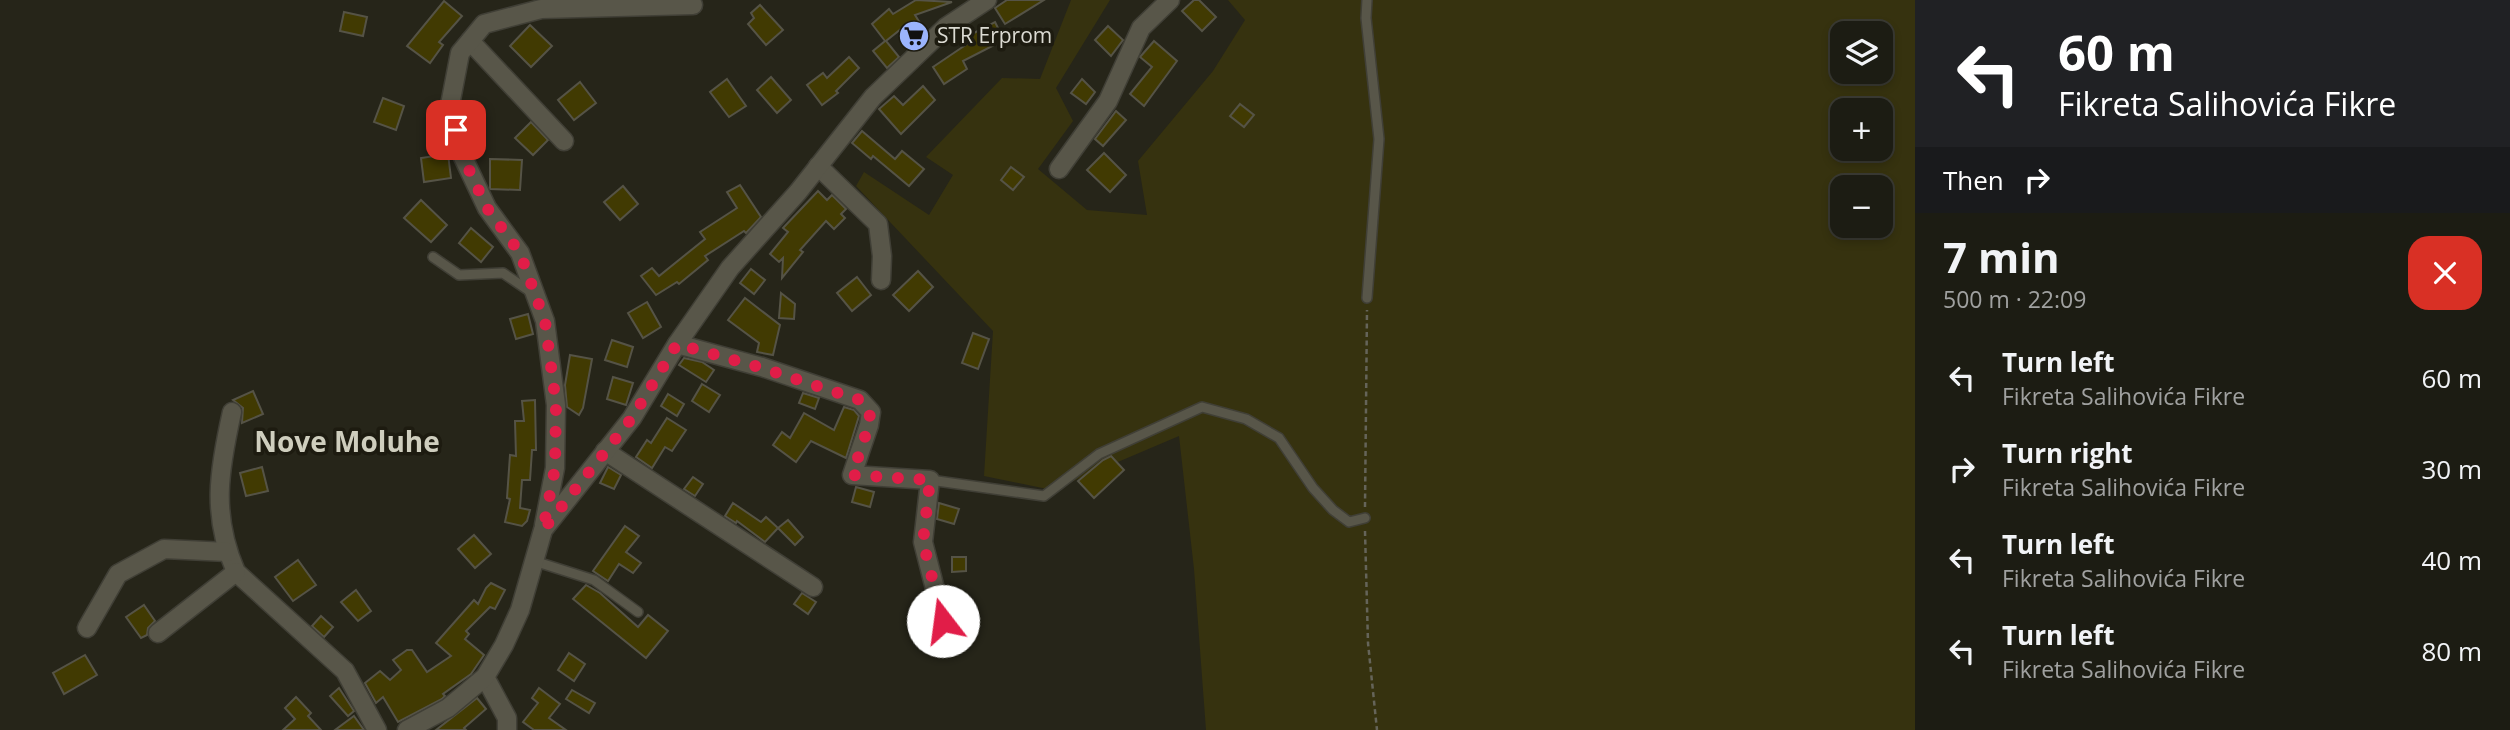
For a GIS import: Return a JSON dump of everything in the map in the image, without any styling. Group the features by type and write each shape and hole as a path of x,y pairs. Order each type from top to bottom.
{"street":[{"path":"543,530 632,418 677,344 730,268 873,97 946,27 986,0"},
{"path":"1059,169 1108,101 1141,27 1170,0"},
{"path":"407,730 448,708 485,677 504,645 520,610 543,530 555,468 556,404 545,321 520,253 487,208 462,155 450,105 460,53 484,24 547,4 693,5"},
{"path":"470,41 564,141"},
{"path":"818,166 878,224 882,256 881,280"},
{"path":"677,344 860,400 870,412 869,425 852,475 930,480 923,542 943,621"},
{"path":"232,412 218,491 228,552 236,572 345,671 377,730"},
{"path":"605,452 813,587"},
{"path":"87,628 118,574 164,549 228,552"},
{"path":"158,633 236,572"},
{"path":"485,677 507,718 507,730"}],"lane":[{"path":"1367,0 1366,18 1379,139 1367,298"},
{"path":"433,257 459,275 503,273 536,295"},
{"path":"930,480 1044,496 1099,454 1202,407 1246,419 1279,438 1313,488 1334,510 1349,522 1365,518"},
{"path":"534,561 594,580 638,612"}],"shaded area":[{"path":"1071,0 1110,0 1056,88 1073,121 1038,169 1087,210 1147,215 1138,161 1213,71 1245,20 1228,0 1915,0 1915,730 1206,730 1194,569 1179,436 1052,490 984,476 993,331 856,186 864,172 929,215 953,175 926,157 1002,78 1040,79"}],"building":[{"path":"916,0 952,2 915,15 925,31 914,38 906,25 886,41 899,57 887,68 873,51 885,41 872,24 889,9 893,14"},
{"path":"1007,0 1044,0 1005,24 995,8"},
{"path":"1194,0 1199,0 1216,17 1202,31 1182,11"},
{"path":"444,1 462,16 439,42 443,45 430,63 407,46"},
{"path":"760,5 783,30 766,45 748,24 754,18 751,13"},
{"path":"344,12 367,17 363,36 340,31"},
{"path":"995,22 1004,40 963,61 967,69 944,84 933,67 973,40 970,35"},
{"path":"530,25 552,46 531,67 510,46"},
{"path":"1108,26 1123,40 1111,56 1095,40"},
{"path":"1154,41 1177,61 1144,106 1130,94 1152,67 1140,57"},
{"path":"849,57 859,68 836,91 838,93 822,105 807,85 823,73 827,78"},
{"path":"771,77 791,100 777,113 757,90"},
{"path":"727,79 746,106 729,117 710,92"},
{"path":"1082,79 1095,92 1086,104 1071,93"},
{"path":"580,82 596,103 574,120 558,100"},
{"path":"923,86 935,100 901,134 879,109 894,96 903,105"},
{"path":"383,98 404,106 396,130 374,122"},
{"path":"1240,104 1254,115 1244,127 1230,116"},
{"path":"1116,111 1126,120 1103,146 1095,139"},
{"path":"531,122 548,140 533,155 515,138"},
{"path":"862,131 895,159 902,151 924,169 909,186 873,156 871,159 852,143"},
{"path":"1104,153 1126,175 1110,192 1087,170"},
{"path":"448,154 451,178 424,182 421,158"},
{"path":"490,159 522,160 520,190 490,189"},
{"path":"1011,167 1024,177 1013,190 1001,180"},
{"path":"740,185 761,217 746,233 744,231 705,256 708,260 679,284 677,282 656,295 641,276 652,268 659,276 705,239 700,232 737,208 727,192"},
{"path":"623,186 638,204 620,220 604,202"},
{"path":"818,191 827,200 832,195 846,209 841,214 845,218 834,229 826,221 800,250 803,252 782,278 783,258 779,262 770,254 788,232 783,228"},
{"path":"421,200 447,225 431,242 404,218"},
{"path":"471,228 493,247 481,262 459,243"},
{"path":"751,269 765,280 754,294 740,283"},
{"path":"918,271 933,287 909,311 893,295"},
{"path":"857,277 871,295 852,311 837,293"},
{"path":"781,293 795,304 794,319 779,318"},
{"path":"745,298 780,325 773,355 757,352 759,343 728,320"},
{"path":"647,302 661,327 643,338 628,313"},
{"path":"528,314 533,334 516,339 510,319"},
{"path":"973,333 989,339 978,369 962,363"},
{"path":"612,340 633,347 627,367 605,360"},
{"path":"570,355 592,359 583,408 579,415 567,407 565,385"},
{"path":"684,358 702,362 714,370 706,382 679,365"},
{"path":"613,377 633,383 626,405 607,399"},
{"path":"702,384 720,395 709,412 692,401"},
{"path":"253,391 263,414 242,423 243,408 233,400"},
{"path":"803,393 819,398 815,409 799,403"},
{"path":"668,394 684,404 677,416 661,406"},
{"path":"535,400 536,450 532,450 530,480 522,480 520,508 530,510 527,521 522,526 505,522 510,499 507,498 510,455 516,456 515,421 524,421 522,401"},
{"path":"844,407 854,410 859,416 846,458 811,441 796,462 773,445 782,432 790,438 804,413 834,430"},
{"path":"667,418 686,430 672,451 665,447 652,468 636,457 647,440 651,443"},
{"path":"1111,456 1124,470 1094,498 1078,481"},
{"path":"262,467 268,491 246,496 240,473"},
{"path":"608,467 621,475 614,489 600,483"},
{"path":"693,477 703,484 695,496 684,489"},
{"path":"856,487 874,492 870,507 852,502"},
{"path":"733,503 761,522 766,517 778,528 765,542 737,521 736,523 725,516"},
{"path":"939,503 959,509 954,524 937,519"},
{"path":"788,520 803,537 795,545 778,528"},
{"path":"625,526 639,536 626,552 641,563 633,573 619,564 608,581 593,571"},
{"path":"474,535 491,554 475,568 458,549"},
{"path":"952,557 966,557 966,571 952,572"},
{"path":"298,560 316,585 293,601 275,577"},
{"path":"491,583 505,590 495,609 490,607 466,631 469,634 465,639 484,655 471,674 443,694 445,696 442,699 398,722 383,697 376,703 365,683 380,671 390,680 401,670 393,660 407,650 412,650 427,672 451,656 436,643 474,600 478,604"},
{"path":"586,585 600,593 638,627 648,615 668,631 646,658 573,599"},
{"path":"356,590 371,611 358,621 341,602"},
{"path":"802,593 816,602 808,614 794,604"},
{"path":"144,605 155,621 148,628 147,635 141,638 126,617"},
{"path":"971,609 973,638 952,639 952,610"},
{"path":"321,616 333,627 324,637 312,626"},
{"path":"569,653 585,664 574,681 558,670"},
{"path":"85,655 97,675 64,694 53,673"},
{"path":"339,688 354,711 348,716 330,696"},
{"path":"539,688 560,704 549,718 566,730 534,730 523,722 538,703 532,698"},
{"path":"572,690 595,703 589,713 566,699"},
{"path":"296,697 311,713 308,716 321,730 283,730 295,719 285,708"},
{"path":"477,698 486,709 464,728 466,730 436,730"},
{"path":"354,716 364,730 335,730"}],"place":[{"name":"STR Erprom","path":"914,36"}],"district":[{"name":"Nove Moluhe","path":"347,442"}],"route":[{"path":"456,130 462,155 487,208 520,253 545,321 556,404 555,468 543,530 632,418 677,344 860,400 870,412 869,425 852,475 930,480 923,542 943,621"}]}
